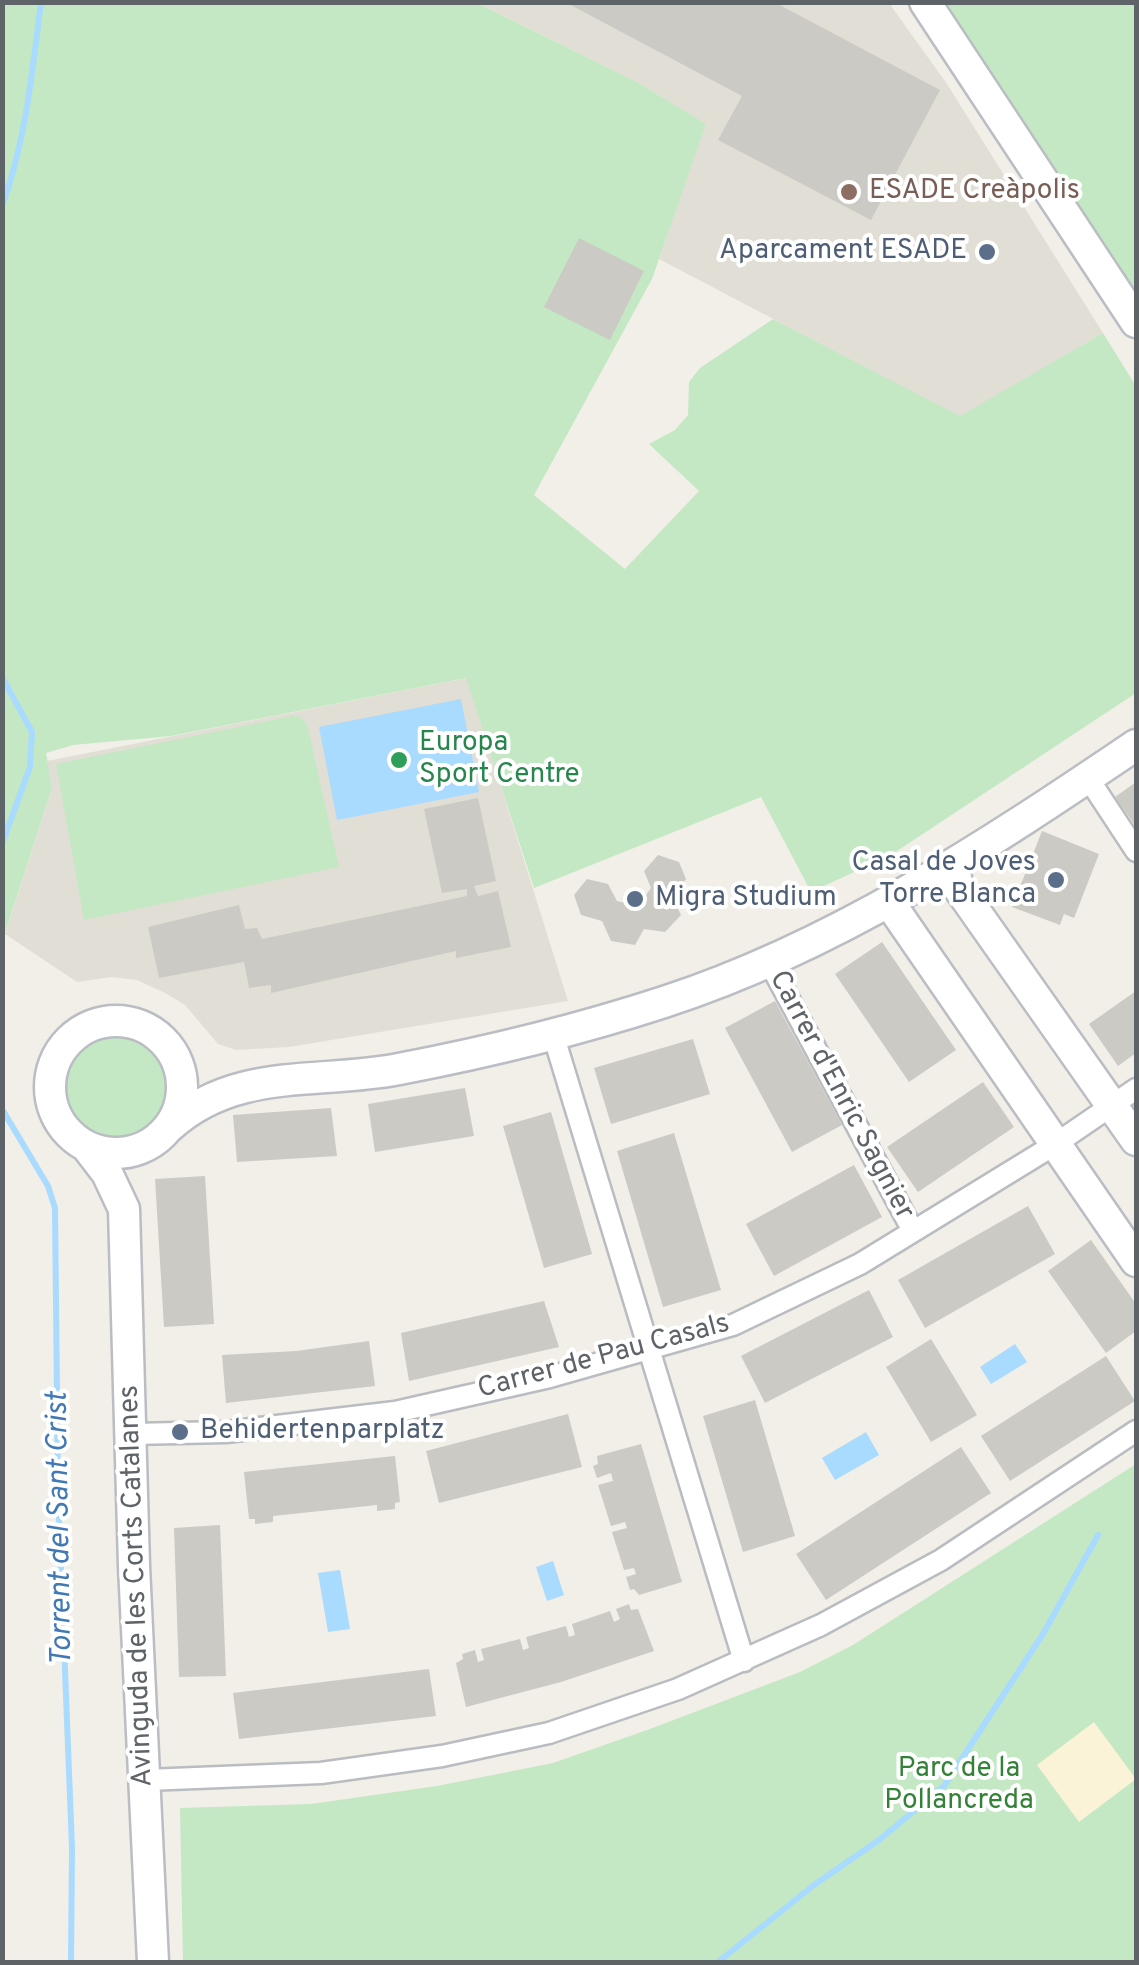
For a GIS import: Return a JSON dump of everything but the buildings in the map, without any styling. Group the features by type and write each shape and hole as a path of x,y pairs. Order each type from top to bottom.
{"main road":[{"path":"925,2 1136,322"},
{"path":"160,1136 183,1098 175,1058 152,1031 136,1023 99,1022 82,1029 57,1056 51,1073 54,1110 64,1126 87,1147 122,1155 160,1136 194,1106 244,1085 395,1070 553,1034 666,1002 768,960 889,902 953,865 1136,745"},
{"path":"953,865 958,887 1124,1097 1136,1140"},
{"path":"889,902 1136,1261"},
{"path":"175,1058 244,1085"},
{"name":"Avinguda de les Corts Catalanes","path":"124,1209 160,1136"},
{"name":"Avinguda de les Corts Catalanes","path":"87,1147 124,1209 153,1962"}],"street":[{"path":"1088,778 1136,850"},
{"name":"Carrer d'Enric Sagnier","path":"768,960 913,1231"},
{"path":"553,1034 744,1662"},
{"name":"Carrer de Pau Casals","path":"131,1434 226,1432 395,1412 550,1378 733,1325 860,1264 1054,1145 1124,1097"},
{"path":"146,1780 321,1774 442,1756 549,1733 678,1689 822,1625 941,1560 1136,1431"}],"shaded area":[{"name":"ESADE Creàpolis","path":"477,3 889,3 947,84 1103,333 960,417 659,259 705,124 637,82"},
{"path":"467,678 568,1001 289,1047 236,1050 218,1044 185,1005 167,994 137,980 111,977 77,982 5,934 52,788 47,761"}],"green space":[{"path":"3,3 477,3 637,82 706,124 652,279 534,495 625,569 699,491 649,444 675,430 688,415 689,382 700,368 773,319 960,416 1103,333 1136,386 1136,693 891,855 811,892 761,797 534,888 466,678 171,736 73,745 46,753 52,788 3,939"},
{"path":"925,3 1136,3 1136,322"},
{"path":"297,715 307,724 339,867 84,920 56,764"},
{"path":"115,1031 136,1035 153,1047 165,1064 169,1085 165,1106 153,1123 136,1135 115,1139 94,1135 77,1123 65,1106 61,1085 65,1064 77,1047 94,1035"},
{"name":"Parc de la Pollancreda","path":"1136,1464 1136,1962 183,1962 180,1808 311,1804 437,1786 553,1763 650,1729 800,1672 853,1645"}],"sand":[{"path":"1094,1722 1136,1779 1079,1822 1037,1765"}],"water":[{"name":"Europa Sport Centre","path":"461,699 479,792 337,820 319,727"},
{"path":"1015,1344 1027,1362 991,1384 980,1367"},
{"path":"866,1432 879,1455 835,1480 822,1458"},
{"path":"553,1561 564,1595 547,1601 536,1567"},
{"path":"340,1570 350,1629 328,1632 318,1573"}],"waterway":[{"name":"Torrent del Sant Crist","path":"2,206 23,131 41,2"},
{"name":"Torrent del Sant Crist","path":"2,677 32,732 30,767 2,844"},
{"name":"Torrent del Sant Crist","path":"2,1109 48,1186 55,1208 58,1492 72,1848 71,1962"},
{"path":"718,1962 944,1786 1043,1634 1098,1535"}],"place":[{"name":"ESADE Creàpolis","path":"849,192"},
{"name":"Aparcament ESADE","path":"987,252"},
{"name":"Europa Sport Centre","path":"399,760"},
{"name":"Casal de Joves Torre Blanca","path":"1056,880"},
{"name":"Migra Studium","path":"635,899"},
{"name":"Behidertenparplatz","path":"180,1432"}]}
